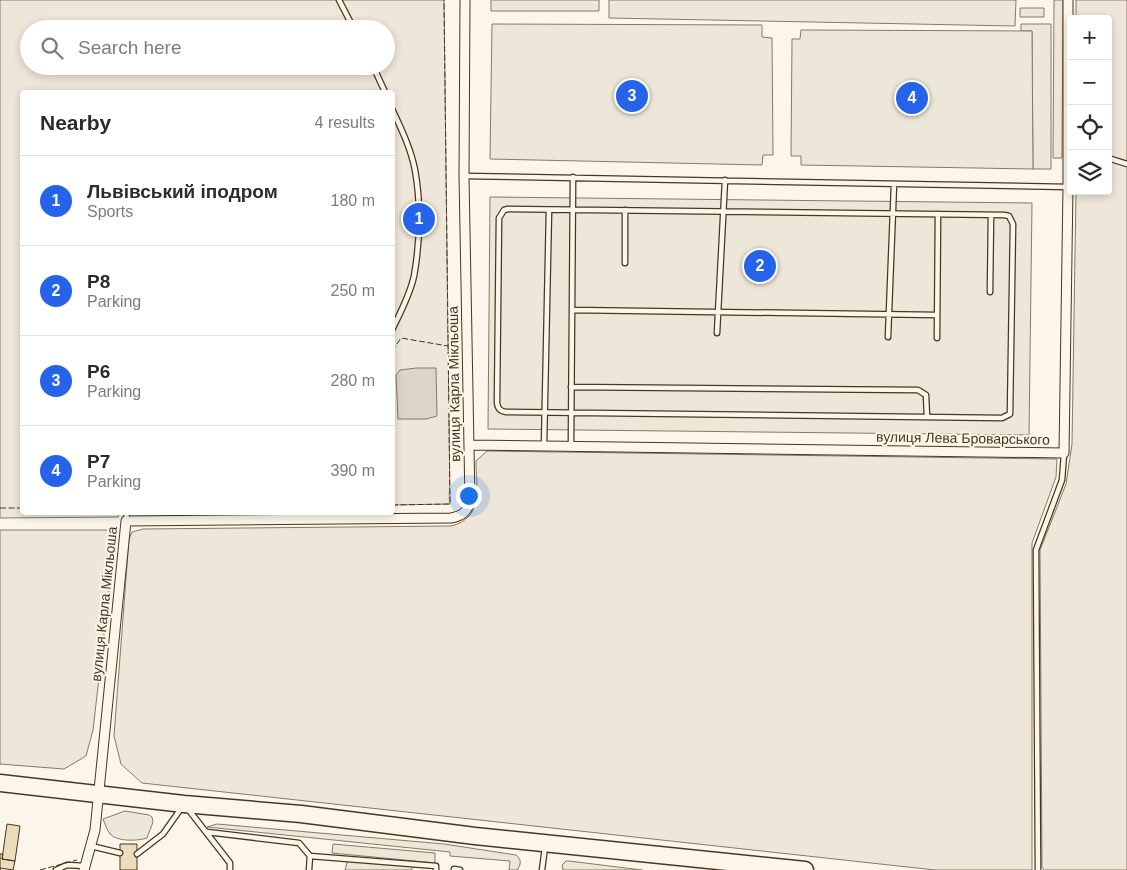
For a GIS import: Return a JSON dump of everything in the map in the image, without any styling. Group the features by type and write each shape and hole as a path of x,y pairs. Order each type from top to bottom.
{"highway":[{"path":"0,783 805,870"}],"street":[{"name":"вулиця Карла Мікльоша","path":"85,868 95,830 127,517 451,518 460,516 468,508 470,502 464,176 465,0"},
{"name":"вулиця Лева Броварського","path":"1068,0 1069,150"},
{"name":"вулиця Лева Броварського","path":"469,445 1064,453 1068,195"}],"lane":[{"path":"339,0 349,20"},
{"path":"377,75 384,90"},
{"path":"395,116 415,168 419,203 418,239 413,278 395,323"},
{"path":"1112,159 1127,164"},
{"path":"464,176 1067,187"},
{"path":"571,447 573,178"},
{"path":"717,333 725,180"},
{"path":"888,337 894,184"},
{"path":"508,209 550,210 1008,216 1013,224 1010,414 1002,418 506,412 498,408 497,403 499,218 504,210 508,209"},
{"path":"544,446 550,210"},
{"path":"624,210 624,263"},
{"path":"937,338 938,214"},
{"path":"990,292 991,215"},
{"path":"572,310 937,315"},
{"path":"571,386 918,390 926,395 927,417"},
{"path":"1038,870 1036,550 1062,480 1064,453"},
{"path":"137,854 163,834 184,804 230,863 230,870"},
{"path":"207,832 299,844 310,856 310,870"},
{"path":"542,870 546,843"},
{"path":"91,846 120,853"},
{"path":"310,856 436,866 436,870"},
{"path":"56,870 67,865 85,868"},
{"path":"454,869 460,870"}],"shaded area":[{"path":"0,0 444,0 450,504 395,505 395,90 20,90 20,515 119,515 118,517 0,518"},
{"path":"491,0 599,0 599,11 491,11"},
{"path":"609,0 1016,0 1015,26 609,18"},
{"path":"1054,0 1063,0 1062,158 1053,158"},
{"path":"1076,0 1127,0 1127,870 1044,870 1042,867 1040,550 1066,484 1072,444 1076,195 1112,195 1112,15 1076,15"},
{"path":"1020,8 1044,8 1044,17 1020,17"},
{"path":"492,24 762,25 762,37 772,38 773,155 763,155 762,165 490,159"},
{"path":"1021,24 1051,24 1051,169 1033,169 1032,31 1021,31"},
{"path":"801,30 1032,31 1033,169 801,165 801,156 791,156 792,39 800,39"},
{"path":"490,197 1032,203 1029,435 488,429"},
{"path":"436,368 437,416 426,419 398,419 396,375 400,370"},
{"path":"487,451 1057,459 1056,477 1032,543 1032,870 935,870 142,783 121,764 114,736 129,539 132,532 143,529 451,526 462,522 473,509 477,491 476,461"},
{"path":"0,530 116,530 93,730 86,756 64,769 0,764"},
{"path":"125,811 152,817 153,822 147,838 122,840 110,834 103,819"},
{"path":"217,824 444,844 516,855 520,860 520,864 517,870 509,870 510,861 450,856 450,852 207,827"},
{"path":"333,844 435,853 435,863 332,853"},
{"path":"348,859 414,866 411,870 345,870"},
{"path":"566,861 642,870 563,870 562,865"}],"building":[{"path":"7,824 20,826 15,861 2,859"},
{"path":"120,844 137,844 137,870 120,870"},
{"path":"0,854 3,854 2,859 15,861 13,870 0,868"}],"fence":[{"path":"395,505 450,504 444,0"},
{"path":"395,347 401,338 448,346"},
{"path":"0,508 20,508"},
{"path":"40,870 77,860"}],"place":[{"name":"P6","path":"632,96"},
{"name":"P7","path":"912,98"},
{"name":"Львівський іподром","path":"419,219"},
{"name":"P8","path":"760,266"}]}
